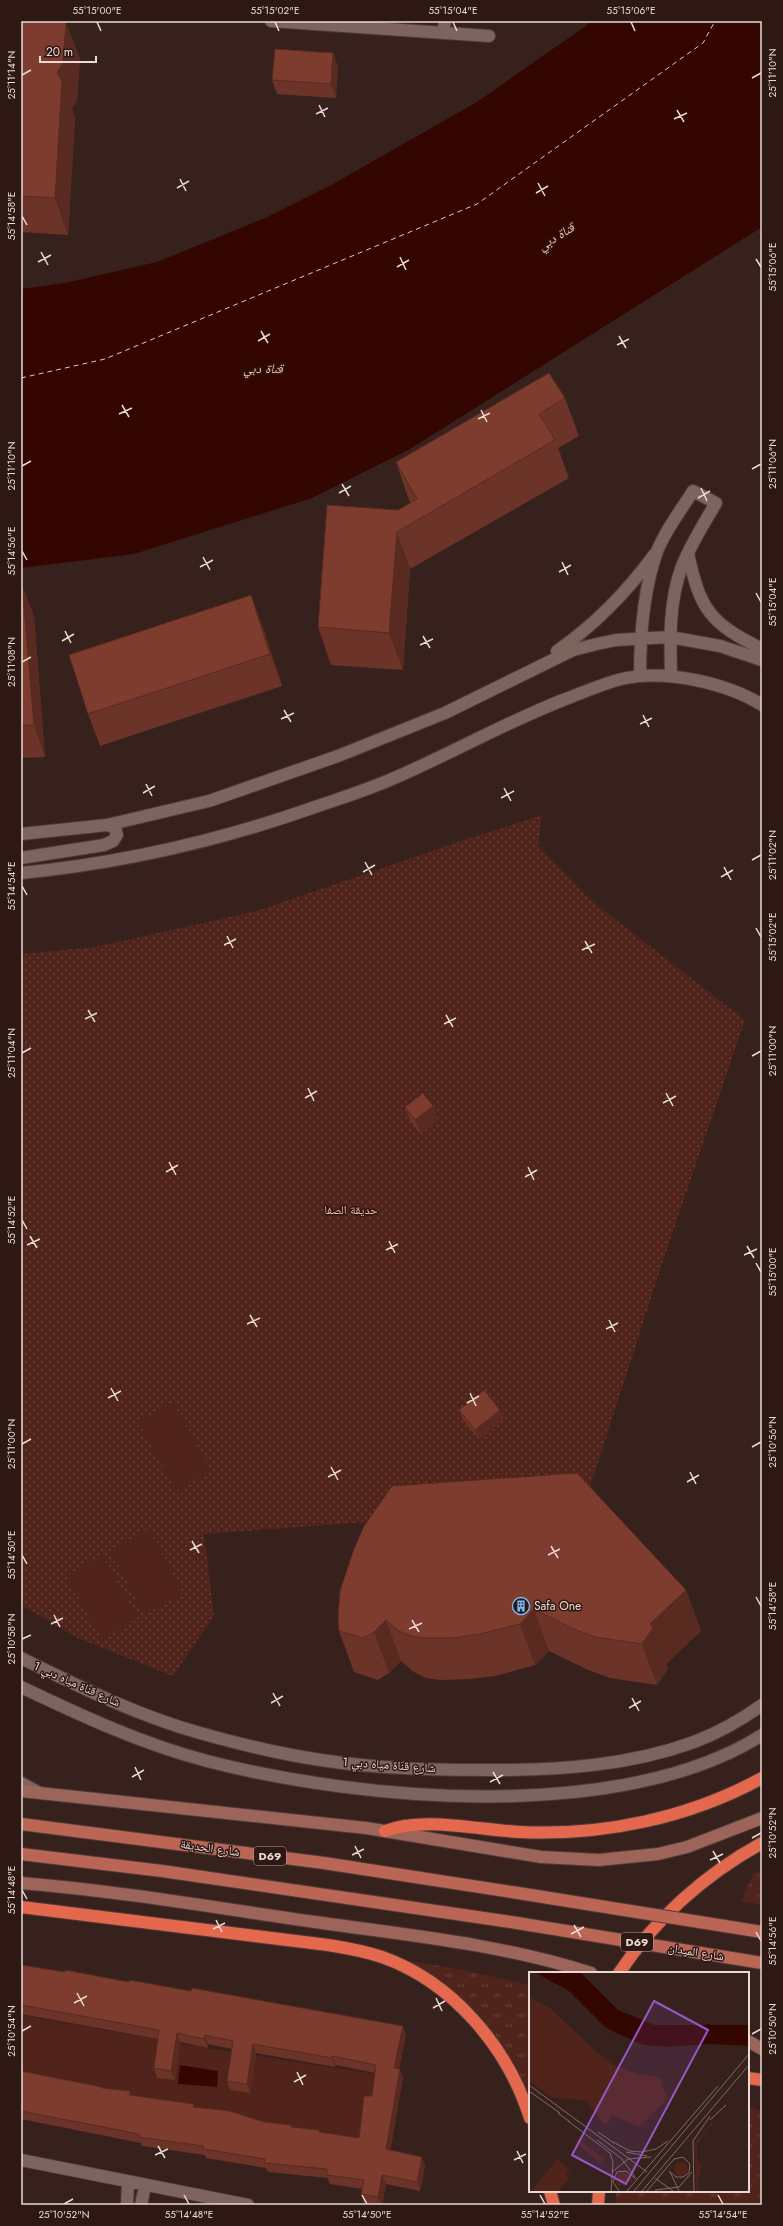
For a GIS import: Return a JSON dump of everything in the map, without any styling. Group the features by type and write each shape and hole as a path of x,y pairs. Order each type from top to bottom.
{"highway":[{"path":"385,1831 402,1826 421,1824 521,1832 591,1830 626,1825 683,1811 729,1794 762,1778"},
{"path":"620,1972 650,1930 673,1907 724,1866 762,1842"},
{"path":"21,1907 328,1945 383,1957 432,1983 474,2020 508,2065 521,2091 529,2115"},
{"path":"749,2078 762,2080"},
{"path":"550,2192 554,2205"},
{"path":"558,2192 560,2205"},
{"path":"598,2205 599,2192"}],"main road":[{"path":"21,1791 385,1831 541,1857 599,1860 658,1854 687,1847 762,1818"},
{"name":"شارع الحديقة","path":"21,1824 324,1863 762,1932"},
{"name":"شارع الميدان","path":"21,1854 162,1871 511,1922 762,1963"},
{"path":"21,1883 128,1895 502,1949 587,1972"},
{"path":"749,2042 762,2049"}],"street":[{"path":"279,21 489,36"},
{"path":"442,33 445,21"},
{"path":"530,669 584,632 606,613 631,586 658,550 671,525 693,492 716,503 688,553 676,588 670,637 671,675"},
{"path":"640,676 640,638 646,596 658,550"},
{"path":"688,553 694,582 700,598 711,615 731,632 762,648"},
{"path":"21,834 107,824 209,801 338,756 445,713 530,669 573,650 616,640 670,637 720,646 762,660"},
{"path":"21,873 72,868 141,856 260,826 390,780 551,704 608,683 640,676 671,675 708,683 762,705"},
{"path":"21,858 104,845 113,841 117,835 115,828 107,824"},
{"name":"شارع قناة مياه دبي 1","path":"21,1658 116,1702 198,1733 322,1760 386,1766 450,1770 575,1768 635,1758 694,1742 741,1720 762,1705"},
{"name":"شارع قناة مياه دبي 1","path":"21,1687 131,1737 206,1761 313,1784 387,1792 446,1795 516,1795 563,1793 609,1788 654,1778 699,1765 749,1744 762,1735"},
{"path":"21,1783 38,1792"},
{"path":"21,2160 145,2186 248,2205"},
{"path":"127,2205 128,2182"},
{"path":"141,2205 145,2186"}],"green space":[{"name":"حديقة الصفا","path":"542,815 538,845 589,899 745,1020 662,1264 584,1506 204,1534 214,1616 173,1676 78,1638 21,1605 21,954 95,947 257,911 461,841"},
{"path":"173,1402 211,1471 176,1491 138,1422"},
{"path":"149,1529 183,1594 144,1615 110,1550"},
{"path":"102,1555 138,1619 102,1639 66,1576"},
{"path":"762,1870 762,1905 741,1902 753,1874"},
{"path":"404,1960 463,1970 529,1985 529,2095 515,2068 484,2021 467,2004 425,1973"},
{"path":"21,2015 189,2045 388,2076 368,2147 21,2077"},
{"path":"749,2106 762,2111 762,2205 616,2205 616,2192 749,2192"}],"water":[{"name":"قناة دبي","path":"593,21 762,21 762,227 410,449 312,498 134,554 21,568 21,289 65,283 157,262 265,218 333,184 477,102"},
{"path":"180,2065 218,2071 217,2087 178,2084"}],"building":[{"path":"21,21 66,21 63,63 57,73 62,81 55,198 21,196"},
{"path":"275,49 333,53 331,84 272,80"},
{"path":"549,373 565,398 539,414 555,440 397,532 389,633 318,627 327,505 398,510 417,499 396,462"},
{"path":"22,584 34,725 21,726 21,585"},
{"path":"251,595 270,654 88,714 69,655"},
{"path":"423,1093 433,1106 415,1120 405,1107"},
{"path":"484,1390 500,1410 475,1430 459,1410"},
{"name":"Safa One","path":"577,1473 686,1590 650,1624 653,1628 642,1644 595,1637 571,1628 534,1609 520,1624 480,1634 454,1638 425,1638 411,1636 399,1631 386,1620 374,1632 363,1638 339,1631 338,1616 340,1591 354,1549 364,1526 392,1486"},
{"path":"21,1965 65,1972 65,1970 129,1982 129,1980 191,1991 192,1988 403,2026 394,2068 400,2069 386,2149 422,2157 417,2182 382,2175 378,2197 361,2194 364,2180 327,2175 327,2169 264,2163 265,2159 203,2149 203,2146 139,2137 139,2134 21,2111 21,2071 102,2088 130,2091 129,2095 194,2104 193,2107 230,2111 264,2122 291,2125 291,2127 319,2130 319,2132 359,2138 364,2096 372,2096 376,2065 332,2056 332,2058 253,2044 247,2084 227,2081 233,2041 205,2035 204,2039 177,2033 171,2071 154,2068 159,2030 21,2005"}],"ferry route":[{"path":"21,378 105,359 477,204 703,43 715,21"}],"place":[{"name":"Safa One","path":"521,1606"}]}
